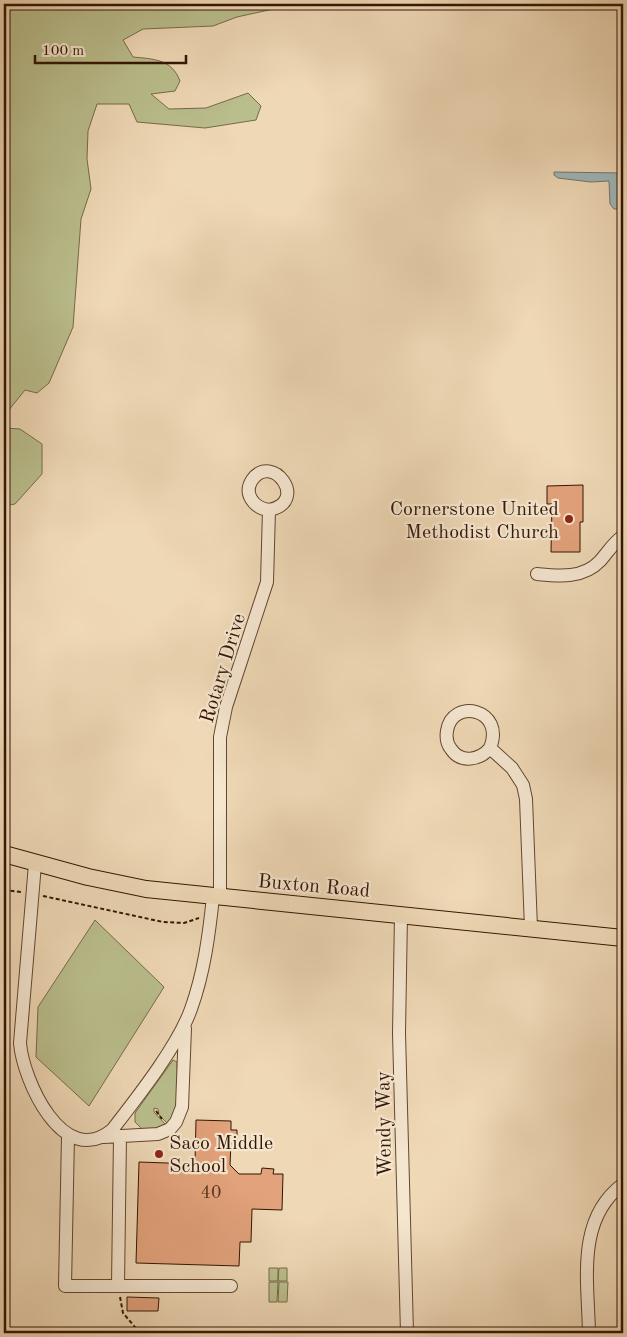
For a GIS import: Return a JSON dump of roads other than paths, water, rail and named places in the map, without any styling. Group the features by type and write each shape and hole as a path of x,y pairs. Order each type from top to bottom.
{"main road":[{"name":"Buxton Road","path":"4,854 35,864 115,884 216,897 623,938"}],"street":[{"name":"Rotary Drive","path":"185,1023 203,967 216,897 220,737 226,707 267,582 269,510"},
{"path":"537,574 566,576 584,572 595,565 612,545 623,536"},
{"path":"490,748 512,768 523,785 526,799 531,928"},
{"path":"35,864 20,1042 22,1058 38,1096 58,1127 68,1136 90,1139 158,1134 170,1129 178,1119 182,1107 182,1049 185,1023"},
{"name":"Wendy Way","path":"401,915 399,1033 407,1333"},
{"path":"104,1137 112,1130 128,1108 185,1023"},
{"path":"68,1136 65,1286 231,1286"},
{"path":"120,1136 120,1286"},
{"path":"589,1333 589,1259 592,1226 600,1207 623,1184"}],"water":[{"path":"554,172 623,173 623,209 614,209 610,204 609,181 591,182 558,178 554,175"}],"place":[{"name":"Cornerstone United Methodist Church","path":"569,519"},
{"name":"Saco Middle School","path":"159,1154"}]}
